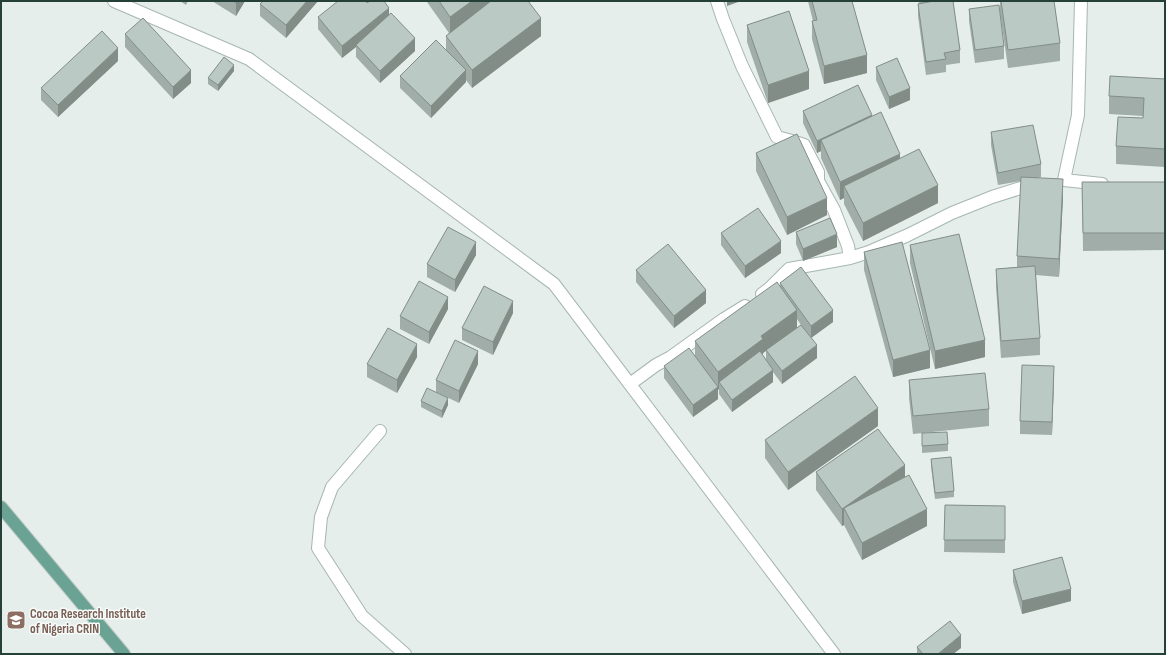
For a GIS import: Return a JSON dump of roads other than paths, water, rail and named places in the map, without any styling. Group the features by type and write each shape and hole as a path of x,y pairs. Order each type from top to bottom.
{"main road":[{"path":"1,507 124,654"}],"street":[{"path":"114,1 249,59 554,284 834,654"},
{"path":"717,1 742,66 777,137 804,145 818,172 818,181 834,210 848,246 850,258"},
{"path":"1056,183 1078,115 1081,1"},
{"path":"630,384 770,288 789,269 850,258 869,252 908,236 952,213 1027,186 1056,183 1111,185"},
{"path":"380,431 332,487 321,517 318,548 362,616 405,654"}],"place":[{"name":"Cocoa Research Institute of Nigeria CRIN","path":"16,620"}]}
